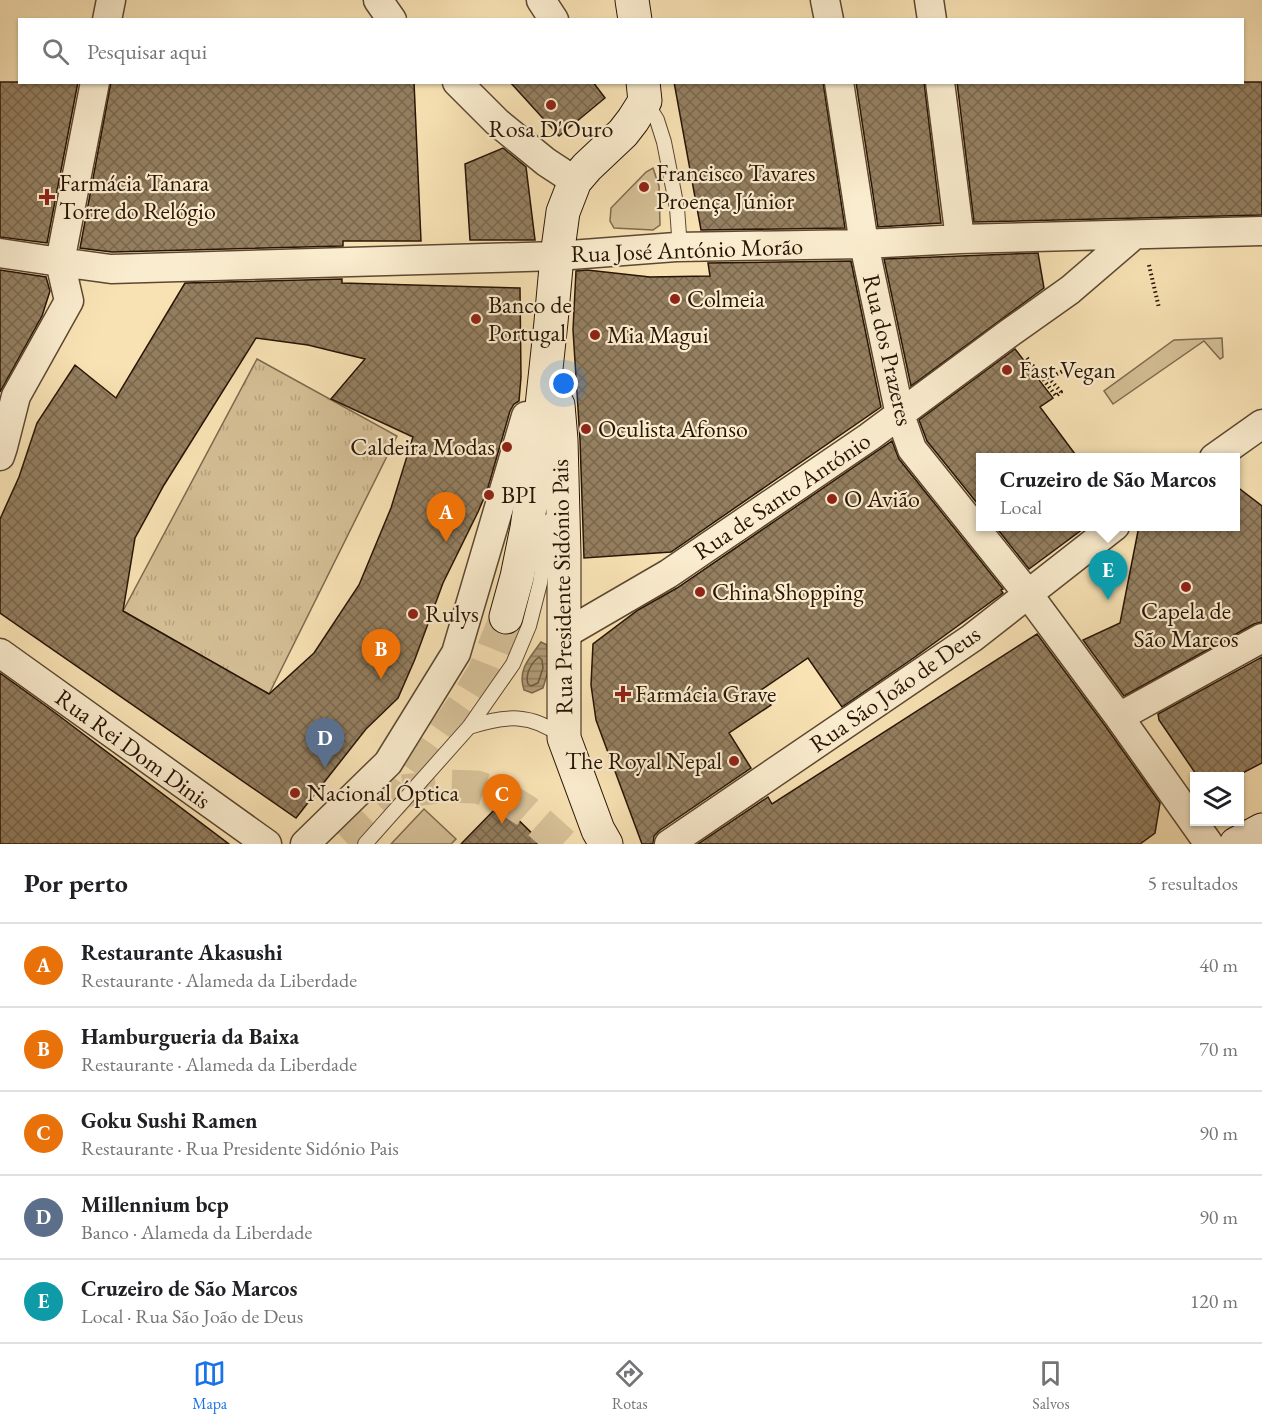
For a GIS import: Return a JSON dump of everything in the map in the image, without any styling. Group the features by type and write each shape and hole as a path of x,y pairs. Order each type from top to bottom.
{"main road":[{"path":"632,0 635,18"},
{"path":"506,617 527,528 535,403 551,322 563,212 575,181 623,133 633,120 644,92"},
{"name":"Rua Presidente Sidónio Pais","path":"551,322 561,440 564,554 564,738 597,830 606,844"},
{"path":"1236,844 1262,830"}],"street":[{"path":"107,18 111,0"},
{"path":"378,0 391,18"},
{"path":"541,0 553,18"},
{"path":"825,0 829,18"},
{"path":"929,0 932,18"},
{"path":"0,456 8,403 69,301 60,262 95,84"},
{"path":"459,84 497,122 546,162 575,181"},
{"name":"Rua dos Prazeres","path":"839,84 864,244 900,415 912,449 976,529"},
{"path":"940,84 960,239"},
{"name":"Rua José António Morão","path":"0,253 111,269 557,256 676,247 864,244 960,239 1262,231"},
{"name":"Rua de Santo António","path":"563,635 668,574 900,415 1070,290 1138,234"},
{"path":"305,844 388,763 456,652 535,403"},
{"path":"1222,453 1259,430"},
{"name":"Rua dos Prazeres","path":"978,531 1028,594 1119,717 1209,844"},
{"name":"Rua São João de Deus","path":"669,844 972,638 1110,531"},
{"path":"1119,717 1262,638"},
{"name":"Rua Rei Dom Dinis","path":"0,653 267,844"}],"lane":[{"path":"644,92 664,142 677,208 679,234 676,247"},
{"path":"365,844 469,727 513,664 529,626 540,583 554,461 553,432 549,410 535,403"},
{"path":"469,727 493,719 523,719 537,721 564,738"}],"path":[{"path":"1138,234 1160,308"},
{"path":"1008,334 1056,396 1061,392 1049,378 1067,369"}],"green space":[{"path":"653,168 659,186 660,225 653,230 614,228 610,221 611,208 646,172"},
{"path":"1222,338 1223,357 1220,359 1204,341 1113,404 1104,391 1174,340"},
{"path":"257,359 397,436 269,694 123,611"},
{"path":"424,809 456,839 451,844 391,844"}],"water":[{"path":"541,642 547,645 549,668 543,688 532,693 524,690 523,670"}],"building":[{"path":"0,82 78,84 47,243 0,237"},
{"path":"1244,82 1262,82 1262,215 974,222 957,84 1244,84"},
{"path":"111,84 414,84 421,241 343,241 343,246 112,252 80,248"},
{"name":"Rosa D'Ouro","path":"512,84 594,84 605,98 559,136"},
{"path":"674,84 823,84 845,228 701,230"},
{"path":"856,84 924,84 941,223 878,227"},
{"path":"503,148 526,167 535,240 470,240 465,164"},
{"path":"1038,253 1044,288 911,386 884,259"},
{"path":"851,261 881,407 671,552 584,558 573,330 576,271 587,270 650,277 710,276 708,263"},
{"path":"0,270 46,277 50,291 42,316 0,392"},
{"path":"342,279 342,283 520,288 519,401 510,411 487,491 443,583 398,698 366,729 296,818 0,613 0,519 19,477 37,423 75,365 116,398 185,283","holes":["256,338 308,345 365,359 331,399 413,437 391,508 359,585 314,653 269,694 123,611 135,538 164,485"]},
{"path":"1015,349 1053,398 1040,407 1074,453 976,453 976,502 927,441 919,420"},
{"path":"892,441 899,459 1003,589 1001,590 1003,593 842,707 808,658 761,690 771,705 729,733 751,768 660,830 654,836 653,844 642,844 596,720 591,685 593,644 638,610 677,588"},
{"path":"1240,489 1262,506 1262,622 1254,624 1124,696 1083,640 1120,623 1138,531 1240,531"},
{"path":"999,531 1080,531 1029,569"},
{"path":"1037,634 1160,803 1155,833 1140,844 698,844 768,797 772,804"},
{"path":"1262,657 1262,763 1244,772 1195,772 1159,720 1158,714"},
{"path":"0,673 50,709 229,844 0,844"},
{"path":"501,803 543,844 461,844"}],"tunnel":[{"path":"348,844 403,791 465,703 484,672 506,617"},
{"path":"403,791 447,786 477,787 500,795 526,811 563,844"}],"place":[{"name":"Rosa D'Ouro","path":"551,105"},
{"name":"Francisco Tavares Proença Júnior","path":"644,187"},
{"name":"Farmácia Tanara Torre do Relógio","path":"47,197"},
{"name":"Colmeia","path":"675,299"},
{"name":"Banco de Portugal","path":"476,319"},
{"name":"Mia Magui","path":"595,335"},
{"name":"Fast Vegan","path":"1007,370"},
{"name":"Oculista Afonso","path":"586,429"},
{"name":"Caldeira Modas","path":"507,447"},
{"name":"BPI","path":"489,495"},
{"name":"O Avião","path":"832,499"},
{"name":"Restaurante Akasushi","path":"446,542"},
{"name":"Capela de São Marcos","path":"1186,587"},
{"name":"China Shopping","path":"700,592"},
{"name":"Cruzeiro de São Marcos","path":"1108,600"},
{"name":"Rulys","path":"413,614"},
{"name":"Hamburgueria da Baixa","path":"381,679"},
{"name":"Farmácia Grave","path":"623,694"},
{"name":"The Royal Nepal","path":"734,761"},
{"name":"Millennium bcp","path":"325,768"},
{"name":"Nacional Óptica","path":"295,793"},
{"name":"Goku Sushi Ramen","path":"502,824"}]}
